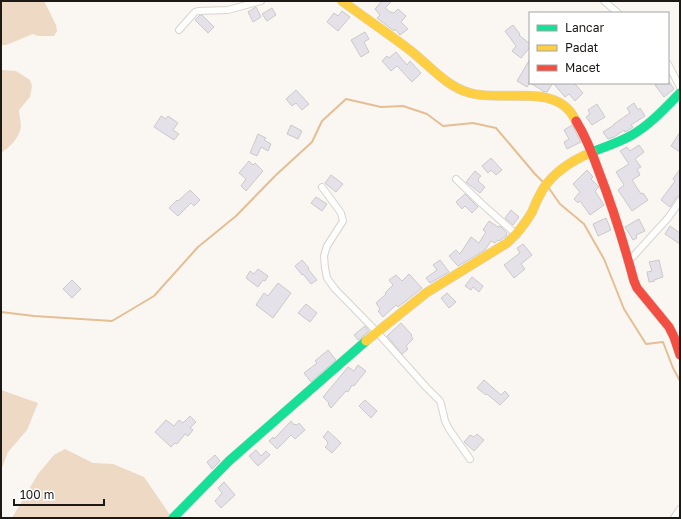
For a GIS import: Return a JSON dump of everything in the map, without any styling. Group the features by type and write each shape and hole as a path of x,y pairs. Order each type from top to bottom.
{"street":[{"path":"179,30 195,12 228,10 261,1"},
{"path":"342,1 459,89 469,93 495,97 546,97 564,105 577,122 592,153 609,196 637,288 669,327 680,355"},
{"path":"604,1 617,12"},
{"path":"669,66 680,87"},
{"path":"173,518 229,461 377,332 426,293 507,243 517,235 528,219 547,184 568,165 581,157 615,144 641,129 680,93"},
{"path":"456,179 517,235"},
{"path":"322,187 343,218 342,224 327,246 324,256 327,278 335,289 377,332 440,401 445,421 449,429 470,459"},
{"path":"629,261 668,218 680,202"},
{"path":"674,518 680,509"}],"shaded area":[{"path":"1,1 44,1 56,25 57,31 54,36 38,36 33,34 6,45 1,45"},
{"path":"1,70 16,71 30,80 32,86 30,97 19,110 20,131 11,145 1,153"},
{"path":"1,390 38,403 27,430 8,452 1,470"},
{"path":"65,449 93,463 113,464 144,477 170,515 168,518 12,518 38,474 54,455"}],"building":[{"path":"382,1 392,1 385,8 394,13 398,9 406,16 401,22 408,29 400,35 395,29 394,31 377,18 380,15 375,9"},
{"path":"256,7 261,17 253,22 248,12"},
{"path":"272,8 276,15 267,21 262,14"},
{"path":"342,11 350,17 338,31 327,22 334,13 338,16"},
{"path":"202,15 214,27 208,33 195,20"},
{"path":"513,25 520,34 519,35 529,43 529,48 521,58 512,51 516,46 505,31"},
{"path":"365,32 369,39 364,42 369,52 361,57 351,40"},
{"path":"396,52 407,65 410,61 421,73 412,82 397,66 391,71 382,61 387,56 389,58"},
{"path":"529,61 529,84 527,87 517,81"},
{"path":"670,83 674,89 664,97 655,85"},
{"path":"532,84 552,84 547,92"},
{"path":"554,84 575,84 583,93 575,101 569,94 565,97"},
{"path":"296,90 309,104 302,110 296,103 292,106 286,99"},
{"path":"634,103 638,110 640,108 645,116 631,125 633,127 625,132 624,130 608,139 603,132 630,113 627,108"},
{"path":"597,104 605,117 592,125 586,117 590,114 588,110"},
{"path":"161,116 166,119 168,116 178,123 173,130 179,134 174,140 154,127"},
{"path":"291,125 302,131 298,139 287,134"},
{"path":"572,125 581,142 567,149 564,142 569,139 564,130"},
{"path":"680,132 680,152 671,146"},
{"path":"258,134 266,138 264,140 271,144 268,151 261,147 257,156 250,153"},
{"path":"639,145 644,152 635,159 641,167 637,169 640,175 632,180 641,194 643,193 648,200 632,211 618,190 624,185 616,172 629,164 620,151 627,147 630,151"},
{"path":"491,158 502,170 496,175 491,170 488,173 482,166"},
{"path":"249,161 253,165 255,163 263,171 246,191 241,186 246,179 239,173"},
{"path":"680,169 680,195 670,207 661,200 675,181 673,179"},
{"path":"587,170 593,177 591,179 599,187 595,191 604,205 590,215 580,201 578,203 574,199 580,192 573,184"},
{"path":"475,171 481,176 478,179 479,182 485,187 480,193 466,182"},
{"path":"331,175 343,184 336,192 325,183"},
{"path":"190,190 200,200 194,206 191,203 178,216 169,208"},
{"path":"465,194 478,207 472,213 465,206 462,209 456,202"},
{"path":"316,197 327,204 322,211 311,203"},
{"path":"511,210 519,217 513,225 505,218"},
{"path":"606,218 611,230 598,236 593,224"},
{"path":"639,219 645,231 636,235 637,238 633,240 625,227"},
{"path":"489,221 498,227 500,226 507,233 506,236 495,243 491,241 485,250 458,266 449,256 456,250 460,254 471,237 479,243 486,232 483,230"},
{"path":"670,226 680,233 680,244 665,234"},
{"path":"523,244 532,255 521,264 525,269 514,278 504,265 520,253 517,248"},
{"path":"302,260 317,280 311,284 295,266"},
{"path":"440,260 449,272 430,283 426,278 437,270 433,265"},
{"path":"659,260 663,277 649,282 647,272 652,271 649,262"},
{"path":"258,269 268,276 258,287 246,278 250,271 254,274"},
{"path":"409,274 422,288 398,307 396,305 383,317 378,311 380,309 376,303 393,285 389,280 396,275 402,281"},
{"path":"472,277 483,286 479,292 473,287 471,290 465,286"},
{"path":"72,280 81,289 72,298 63,289"},
{"path":"278,283 291,293 273,318 256,305 264,293 268,296"},
{"path":"447,293 456,302 449,308 441,298"},
{"path":"306,304 317,313 310,322 298,313"},
{"path":"401,323 412,335 411,336 413,339 406,346 408,349 402,354 387,336"},
{"path":"365,326 369,331 358,340 354,335"},
{"path":"328,350 336,360 311,382 304,373 317,363 315,361"},
{"path":"358,365 366,371 354,386 352,385 348,392 346,391 331,408 328,404 329,403 323,397 348,367 354,371"},
{"path":"484,380 501,395 505,391 509,396 500,405 477,388"},
{"path":"365,400 377,411 371,418 359,406"},
{"path":"190,416 196,422 190,428 193,430 188,436 185,434 177,444 175,443 171,447 155,432 166,420 174,426 179,420 183,423"},
{"path":"291,421 293,424 297,425 299,423 305,430 295,439 291,435 277,449 269,441 273,437 274,439"},
{"path":"328,431 341,443 332,453 325,447 328,444 323,437"},
{"path":"477,434 484,440 474,451 464,442 470,435 474,437"},
{"path":"256,450 261,456 266,451 270,455 258,466 249,456"},
{"path":"215,455 220,461 212,469 207,462"},
{"path":"224,482 235,495 221,508 215,501 222,493 218,488"}],"waterway":[{"path":"1,312 34,316 112,321 154,296 198,247 236,216 276,175 312,142 322,121 346,99 381,107 403,106 427,114 443,126 473,123 496,128 544,183"},
{"path":"548,187 560,204 584,224 604,259 624,309 646,344 663,342 673,368 680,381"}],"traffic: fast":[{"path":"592,152 623,140 639,131 658,116 680,93"},
{"path":"173,518 229,461 366,341"}],"traffic: slow":[{"path":"342,1 394,38 454,86 470,93 481,95 531,96 554,100 567,108 576,121"},
{"path":"366,341 426,293 507,243 527,221 547,183 558,172 571,163 592,152"}],"traffic: jam":[{"path":"576,121 589,146 604,186 637,288 669,327 680,355"}]}
